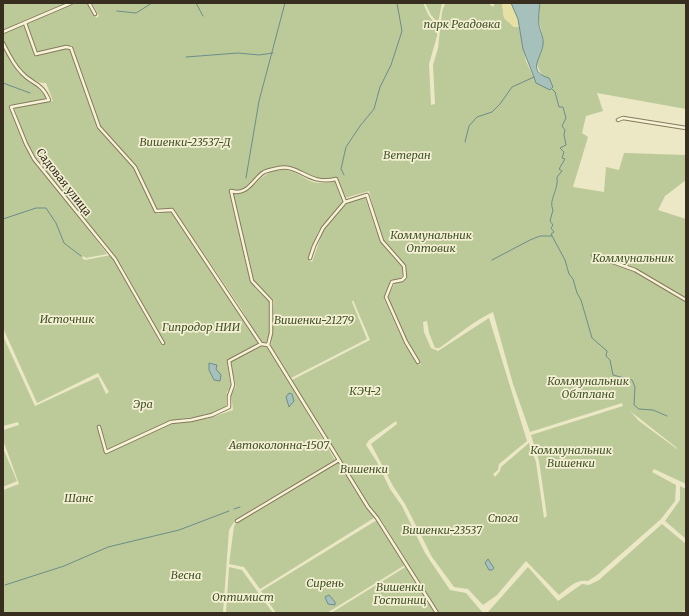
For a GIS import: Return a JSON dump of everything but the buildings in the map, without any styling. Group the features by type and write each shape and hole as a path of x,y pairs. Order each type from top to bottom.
{"street":[{"path":"3,32 71,3"},
{"path":"89,3 95,14"},
{"path":"25,23 36,54 66,47 70,48 99,127 135,167 156,211 172,210 261,344"},
{"name":"Садовая улица","path":"3,43 22,74 40,85 49,100 11,106 26,144 34,159 111,254 163,343"},
{"path":"618,120 622,118 686,128"},
{"path":"344,202 336,179 320,181 312,179 295,170 283,167 263,173 250,187 240,192 231,192 252,281 272,301 271,333 268,345 368,507 377,518 437,613"},
{"path":"310,258 323,228 344,202 366,195 382,241 404,266 405,277 402,280 392,282 386,297 406,342 418,362"},
{"path":"593,255 638,271 686,300"},
{"path":"98,427 106,452 171,422 191,420 212,415 229,407 229,396 233,385 229,361 261,344 268,345"},
{"path":"237,521 339,460"}],"green space":[{"path":"3,3 67,3 3,30"},
{"path":"75,3 88,3 96,18 99,16 92,3 423,3 429,16 437,26 437,36 429,64 431,105 435,104 433,65 438,48 442,12 445,3 488,3 493,7 495,3 502,3 504,18 514,27 519,27 526,61 536,83 543,76 537,65 543,44 538,14 541,3 686,3 686,109 597,93 603,111 586,116 582,133 588,137 573,187 604,192 606,167 619,170 624,153 686,155 686,180 665,196 658,210 686,219 686,484 654,469 652,472 676,485 675,501 661,519 597,575 588,581 580,581 559,595 526,561 497,595 483,605 468,589 454,587 432,557 405,504 393,486 371,444 397,424 396,421 369,440 366,445 377,462 390,489 402,506 425,553 450,590 466,593 483,613 439,613 380,518 372,511 292,380 370,340 353,300 352,302 367,339 291,378 271,346 274,301 254,281 232,194 247,190 267,174 273,171 281,170 294,172 313,182 335,182 343,202 318,232 308,259 312,262 323,231 336,215 347,203 365,197 380,241 402,267 403,274 401,278 392,280 384,299 404,343 419,365 421,364 405,338 387,298 395,283 403,281 406,278 405,266 382,239 369,191 345,198 336,178 320,178 290,167 283,166 270,168 260,174 241,190 229,192 251,282 270,301 270,332 266,343 260,341 240,307 173,208 158,209 154,206 153,200 135,164 99,126 72,45 37,52 27,24","holes":["493,312 513,384 530,432 622,403 623,406 531,435 539,461 547,516 544,518 536,462 529,443 501,467 500,471 495,477 493,474 498,470 499,464 527,441 489,318 438,351 431,348 424,332 423,322 427,321 429,333 435,348 439,348 472,324","630,411 677,448 677,449 639,421"]},
{"name":"парк Реадовка","path":"425,3 442,3 438,23 431,15"},
{"path":"24,25 36,55 58,49 70,49 97,127 133,166 154,210 158,214 169,211 173,214 259,343 227,361 231,387 227,392 226,406 209,415 174,420 108,450 100,425 98,426 105,454 174,423 210,418 233,410 231,395 236,386 230,362 262,345 269,348 335,460 236,519 229,530 223,613 3,613 3,490 19,484 3,440 3,430 19,425 18,422 3,426 3,336 35,406 98,377 106,394 109,392 98,373 37,403 3,328 3,46 17,71 23,77 39,87 46,98 44,100 9,105 23,141 33,159 58,189 107,254 86,258 83,256 82,258 85,260 111,255 162,346 165,344 123,268 35,156 25,139 14,107 53,101 46,83 38,82 24,72 11,57 7,48 3,33"},
{"path":"3,448 17,481 3,487"},
{"path":"338,462 374,518 260,589 244,567 229,564 234,526 237,522"},
{"path":"680,486 686,489 686,539 665,521 680,500"},
{"name":"Сирень","path":"377,520 405,565 327,613 276,613 261,591"},
{"path":"662,524 686,544 686,610 679,613 488,612 528,567 558,601 582,584 589,585 599,580"},
{"name":"Вишенки Гостиниц","path":"407,566 436,613 331,613"},
{"name":"Оптимист","path":"229,567 242,570 273,613 226,613"}],"sand":[{"path":"502,3 511,3 518,19 519,27 514,27 504,18"}],"water":[{"path":"511,3 540,3 539,22 543,42 537,67 538,71 542,75 549,78 553,87 550,90 536,83 523,49 518,19"},
{"path":"209,363 217,365 216,369 221,375 220,381 214,380 209,370"},
{"path":"289,393 292,394 294,401 289,407 286,397"},
{"path":"488,559 494,568 492,570 489,570 485,563"},
{"path":"329,595 335,602 335,605 328,604 325,597"}],"waterway":[{"path":"117,11 136,13 152,3"},
{"path":"196,3 203,16"},
{"path":"246,178 259,101 285,3"},
{"path":"344,175 341,169 346,147 374,109 380,87 391,65 402,31 397,3"},
{"path":"186,57 238,53 259,55 273,53"},
{"path":"465,142 469,126 477,117 492,112 500,104 512,87 534,77"},
{"path":"3,83 30,93"},
{"path":"551,88 555,92 559,107 563,107 566,118 562,126 565,130 564,135 566,145 560,148 564,152 562,158 565,159 559,169 562,171 557,177 557,186 552,202 553,210 550,221 553,225 551,228 554,232 551,234 565,260 569,274 573,279 592,338 607,351 606,356 610,360 613,375 632,380 635,387 634,405 639,409 653,410 667,416"},
{"path":"3,219 36,208 46,208 56,223 64,243 81,256"},
{"path":"492,260 530,240 540,236 552,236"},
{"path":"234,509 240,507"},
{"path":"5,585 64,566 108,547 179,530 229,511"}],"park label":[{"name":"Вишенки-23537-Д","path":"185,142"},
{"name":"Ветеран","path":"407,155"},
{"name":"Коммунальник Оптовик","path":"431,241"},
{"name":"Коммунальник","path":"633,258"},
{"name":"Источник","path":"67,319"},
{"name":"Вишенки-21279","path":"314,320"},
{"name":"Гипродор НИИ","path":"201,327"},
{"name":"Коммунальник Облплана","path":"588,387"},
{"name":"КЭЧ-2","path":"365,391"},
{"name":"Эра","path":"143,404"},
{"name":"Автоколонна-1507","path":"279,445"},
{"name":"Коммунальник Вишенки","path":"571,456"},
{"name":"Вишенки","path":"364,469"},
{"name":"Шанс","path":"79,498"},
{"name":"Спога","path":"503,518"},
{"name":"Вишенки-23537","path":"442,530"},
{"name":"Весна","path":"186,575"}]}
